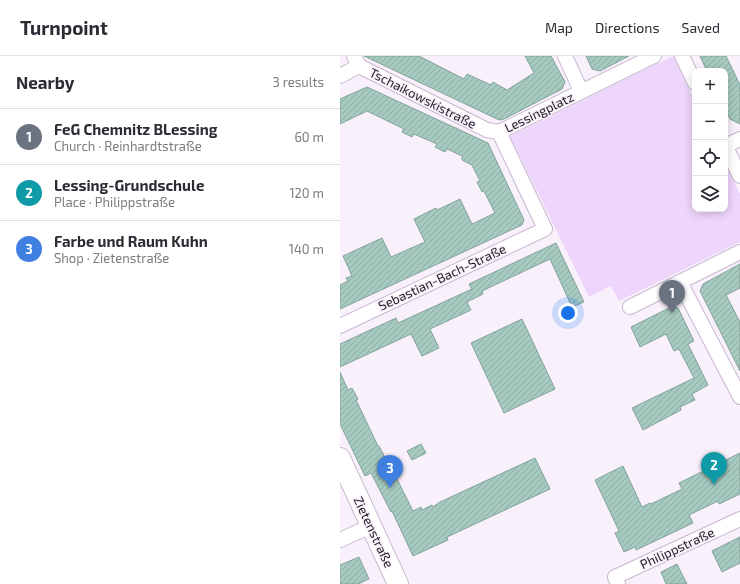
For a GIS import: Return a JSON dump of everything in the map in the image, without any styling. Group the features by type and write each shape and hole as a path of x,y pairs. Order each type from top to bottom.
{"street":[{"path":"565,56 581,91"},
{"name":"Lessingplatz","path":"545,229 499,132 654,56"},
{"path":"682,56 692,77"},
{"path":"340,76 356,61"},
{"name":"Tschaikowskistraße","path":"356,61 487,130 499,132"},
{"path":"728,144 740,139"},
{"path":"728,151 740,176"},
{"name":"Sebastian-Bach-Straße","path":"340,326 545,229"},
{"path":"630,307 740,252"},
{"path":"680,282 740,397"},
{"name":"Zietenstraße","path":"340,458 398,584"},
{"name":"Philippstraße","path":"616,580 740,519"},
{"path":"340,540 371,526"}],"shaded area":[{"path":"673,56 692,95 692,212 728,212 728,169 740,194 740,242 619,301 611,286 589,297 510,136"}],"building":[{"path":"364,56 419,56 464,79 467,74 491,85 493,82 507,90 534,73 525,56 551,56 565,82 562,89 500,120"},
{"path":"586,56 629,56 600,71 592,69"},
{"path":"700,56 726,56 740,85 740,124 730,119 728,115 728,68 706,68"},
{"path":"367,87 488,143 524,220 522,225 340,309 340,285 348,281 346,278 352,276 343,256 382,238 391,257 425,242 414,219 436,208 437,210 460,199 472,224 495,213 484,191 482,192 477,182 480,181 472,165 462,160 462,156 447,149 445,152 435,147 437,144 414,134 412,137 402,132 404,129 367,111 340,124 340,99"},
{"path":"556,243 584,302 572,307 550,259 482,291 483,294 467,302 471,310 430,329 439,348 422,356 411,334 340,367 340,344 396,318 398,323 472,289 469,284"},
{"path":"740,264 740,288 726,295 740,322 740,371 700,291 703,284"},
{"path":"673,306 678,308 694,341 688,344 708,385 692,394 695,400 680,407 681,410 643,430 632,408 694,378 679,349 674,351 666,334 640,347 631,327"},
{"path":"522,319 555,389 504,413 471,343"},
{"path":"340,372 348,390 352,388 358,399 356,400 378,446 390,465 413,511 421,507 422,510 432,505 433,507 440,502 535,458 550,489 447,537 448,540 413,556 392,511 391,512 371,473 365,476 340,424"},
{"path":"421,444 426,453 412,460 407,451"},
{"path":"740,453 740,494 719,504 718,501 689,515 693,523 636,550 635,547 624,552 615,533 619,531 595,480 623,466 642,507 682,489 679,483"},
{"path":"740,537 740,563 722,572 712,551"},
{"path":"359,557 369,579 358,584 340,584 340,565"},
{"path":"677,564 687,584 666,584 661,572"}],"place":[{"name":"FeG Chemnitz BLessing","path":"672,313"},
{"name":"Lessing-Grundschule","path":"714,485"},
{"name":"Farbe und Raum Kuhn","path":"390,488"}]}
